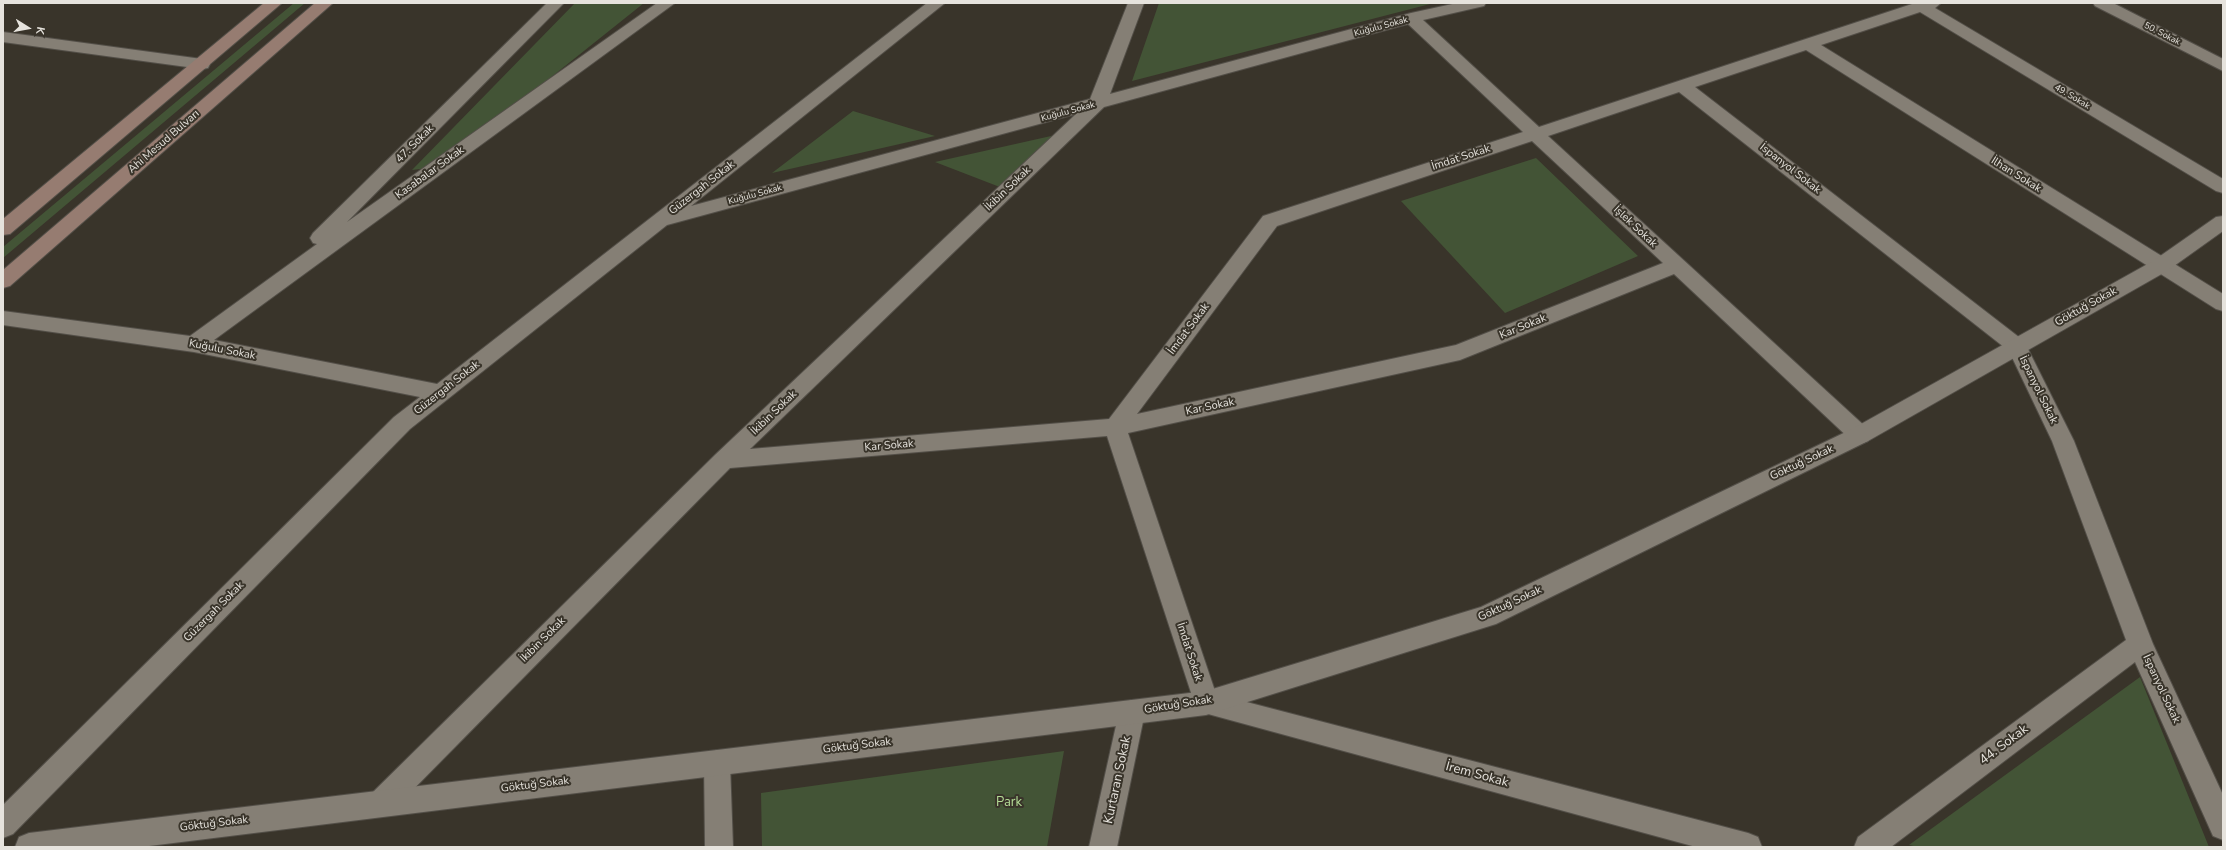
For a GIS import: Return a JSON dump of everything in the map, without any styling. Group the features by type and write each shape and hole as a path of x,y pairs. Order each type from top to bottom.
{"main road":[{"path":"3,229 274,3"},
{"name":"Ahi Mesud Bulvarı","path":"3,281 324,3"}],"street":[{"name":"47. Sokak","path":"274,284 556,3"},
{"name":"Kasabalar Sokak","path":"194,344 274,284 667,3"},
{"name":"Güzergah Sokak","path":"3,824 402,423 937,3"},
{"name":"İkibin Sokak","path":"380,804 724,460 1097,104 1136,3"},
{"name":"Kuğulu Sokak","path":"659,221 1411,18 1478,3"},
{"name":"50. Sokak","path":"2100,3 2223,66"},
{"name":"İmdat Sokak","path":"1206,703 1115,427 1270,221 1681,85 1809,45 1927,4"},
{"name":"49. Sokak","path":"1927,4 2223,187"},
{"name":"İşlek Sokak","path":"1411,18 1860,435"},
{"path":"3,37 202,64"},
{"name":"İlhan Sokak","path":"1809,45 2223,304"},
{"name":"İspanyol Sokak","path":"1681,85 2017,346 2063,441 2140,644 2223,826"},
{"name":"Göktuğ Sokak","path":"29,847 1206,703 1487,616 1860,435 2160,266 2223,222"},
{"name":"Kar Sokak","path":"724,460 1115,427 1460,352 1677,265"},
{"name":"Kuğulu Sokak","path":"3,318 194,344 440,393"},
{"name":"44. Sokak","path":"1868,847 2140,644"},
{"name":"İrem Sokak","path":"1206,703 1748,847"},
{"name":"Kurtaran Sokak","path":"1103,847 1132,712"},
{"path":"717,763 719,847"}],"green space":[{"path":"294,3 305,3 3,258 3,247"},
{"path":"575,3 644,3 520,102 428,168 412,170"},
{"path":"1159,3 1434,3 1132,81"},
{"path":"853,111 935,136 772,173"},
{"path":"1060,134 1005,189 935,162"},
{"path":"1536,158 1638,256 1505,313 1401,201"},
{"path":"2140,677 2209,847 1918,847 1909,845"},
{"name":"Park","path":"1064,751 1047,847 762,847 761,793"}]}
